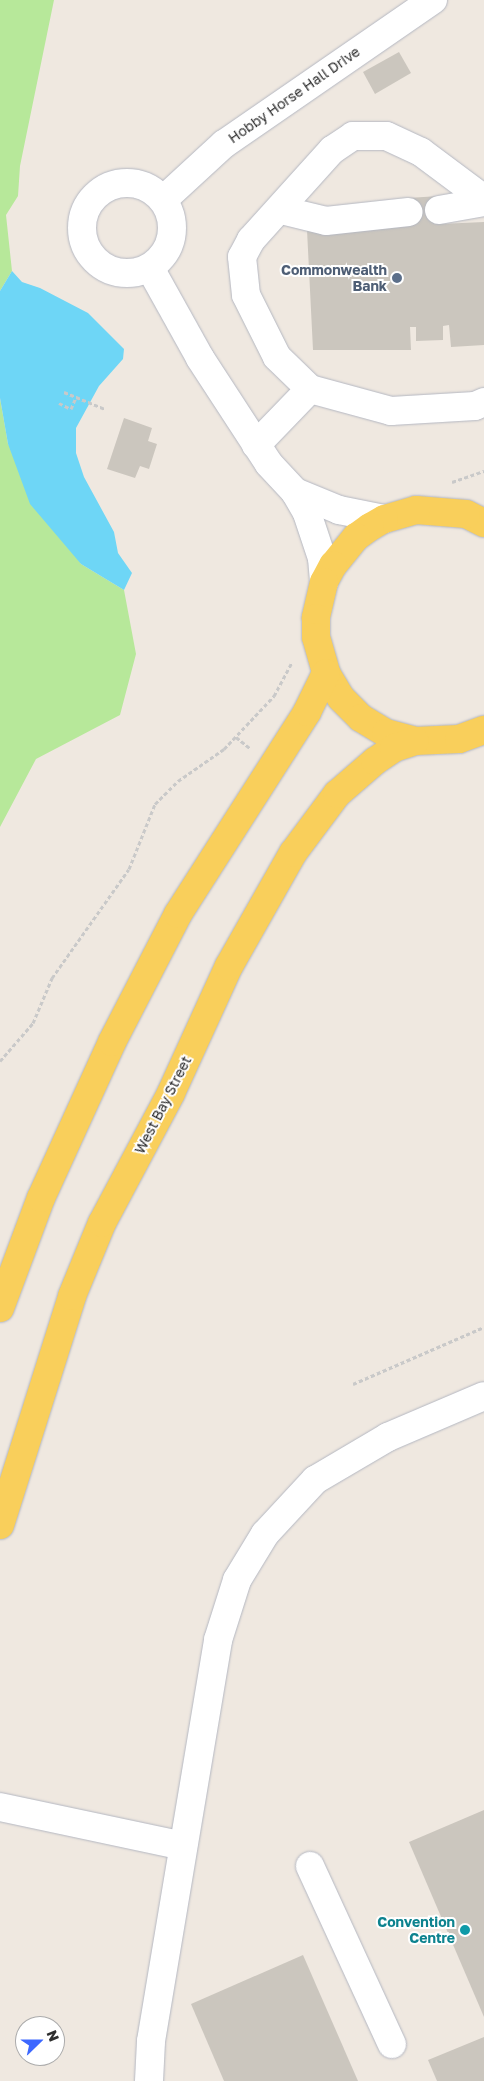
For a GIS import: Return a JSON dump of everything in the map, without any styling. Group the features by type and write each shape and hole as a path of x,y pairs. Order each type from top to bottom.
{"main road":[{"path":"478,514 416,510 384,519 350,544 324,582 319,600 316,637 326,673 341,698 361,718 386,733 415,741 459,739 484,730"},
{"path":"0,1308 41,1198 112,1042 174,923 241,812 307,712 326,673"},
{"name":"West Bay Street","path":"0,1525 72,1296 102,1223 171,1093 229,966 293,853 336,794 375,760 394,748 415,741"}],"street":[{"name":"Hobby Horse Hall Drive","path":"163,200 224,144 433,0"},
{"path":"484,201 421,152 386,136 353,136 332,150 281,210 251,240 242,257 246,295 277,357 310,389 391,411 475,406 484,402"},
{"path":"112,185 141,185 163,200 171,218 172,237 162,257 150,268 123,273 102,266 86,247 82,224 90,202 112,185"},
{"path":"440,210 484,201"},
{"path":"281,210 326,221 409,212"},
{"path":"150,268 200,358 256,445 269,464 295,492 316,535 324,582"},
{"path":"256,445 310,389"},
{"path":"295,492 339,510 384,519"},
{"path":"149,2081 151,2041 218,1640 237,1580 260,1542 315,1480 388,1437 484,1396"},
{"path":"0,1807 183,1846"},
{"path":"310,1866 392,2044"}],"path":[{"path":"64,392 105,409"},
{"path":"59,403 71,408 76,397"},
{"path":"445,481 454,482 484,471"},
{"path":"0,1062 33,1023 52,978 129,870 155,804 178,781 230,743 274,696 288,675 295,653"},
{"path":"353,1384 484,1327"}],"green space":[{"path":"0,0 54,0 20,166 18,196 6,215 12,271 0,291"},
{"path":"0,398 8,444 81,564 124,590 136,654 120,715 36,759 0,827"}],"water":[{"path":"12,271 22,282 40,288 88,313 124,349 123,359 99,386 76,428 76,453 84,477 114,532 118,553 132,573 124,590 81,564 30,504 8,444 0,398 0,291"}],"building":[{"path":"399,52 411,73 375,94 363,72"},
{"name":"Commonwealth Bank","path":"439,196 440,224 484,222 484,345 451,347 449,325 443,326 443,340 416,341 416,327 410,327 411,350 313,350 307,230 410,226 408,198"},
{"path":"124,418 152,428 148,441 157,444 149,469 140,466 135,478 107,469"},
{"name":"Convention Centre","path":"484,1810 484,2017 409,1842"},
{"path":"303,1955 358,2081 224,2081 191,2004"},
{"path":"484,2037 484,2081 437,2081 428,2060"}],"place":[{"name":"Commonwealth Bank","path":"397,278"},
{"name":"Convention Centre","path":"465,1930"}]}
